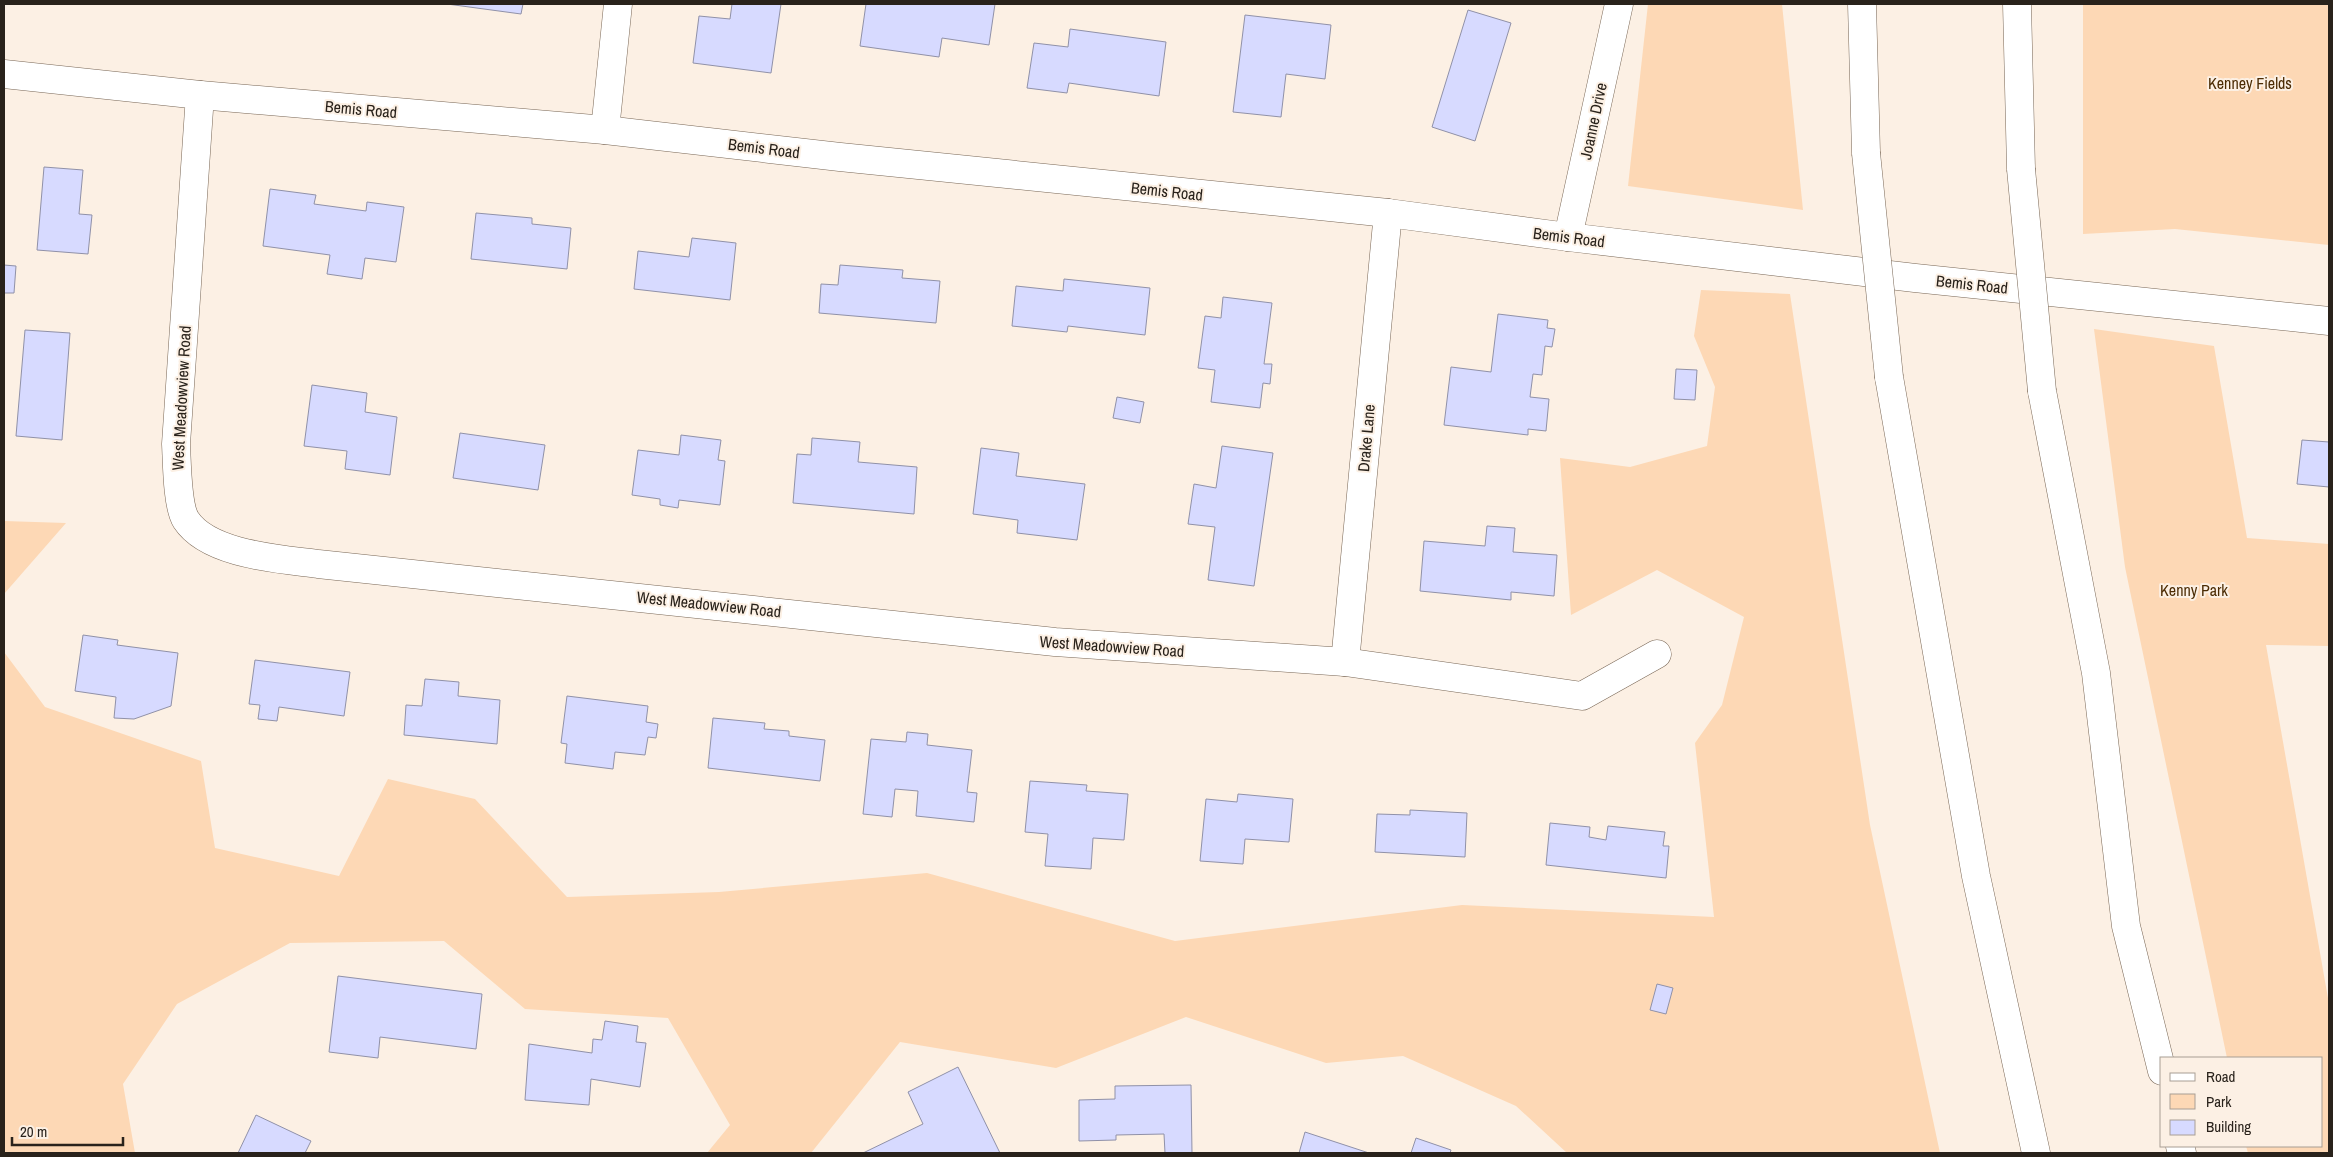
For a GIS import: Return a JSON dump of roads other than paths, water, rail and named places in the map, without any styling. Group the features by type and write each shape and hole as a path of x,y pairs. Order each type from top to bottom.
{"main road":[{"path":"605,130 618,4"},
{"name":"Joanne Drive","path":"1568,237 1619,4"},
{"path":"1862,4 1866,153 1889,377 1976,876 2036,1153"},
{"path":"2017,4 2021,169 2042,391 2096,673 2126,926 2160,1063"},
{"name":"Bemis Road","path":"4,74 200,95 605,130 840,157 1388,213 1568,237 1915,278 2329,321"},
{"name":"West Meadowview Road","path":"200,95 176,444 178,485 186,520 209,541 252,556 318,564 1055,642 1345,662 1582,696 1657,654"},
{"name":"Drake Lane","path":"1345,662 1388,213"}],"park label":[{"name":"Kenney Fields","path":"2250,83"},
{"name":"Kenny Park","path":"2194,590"}]}
